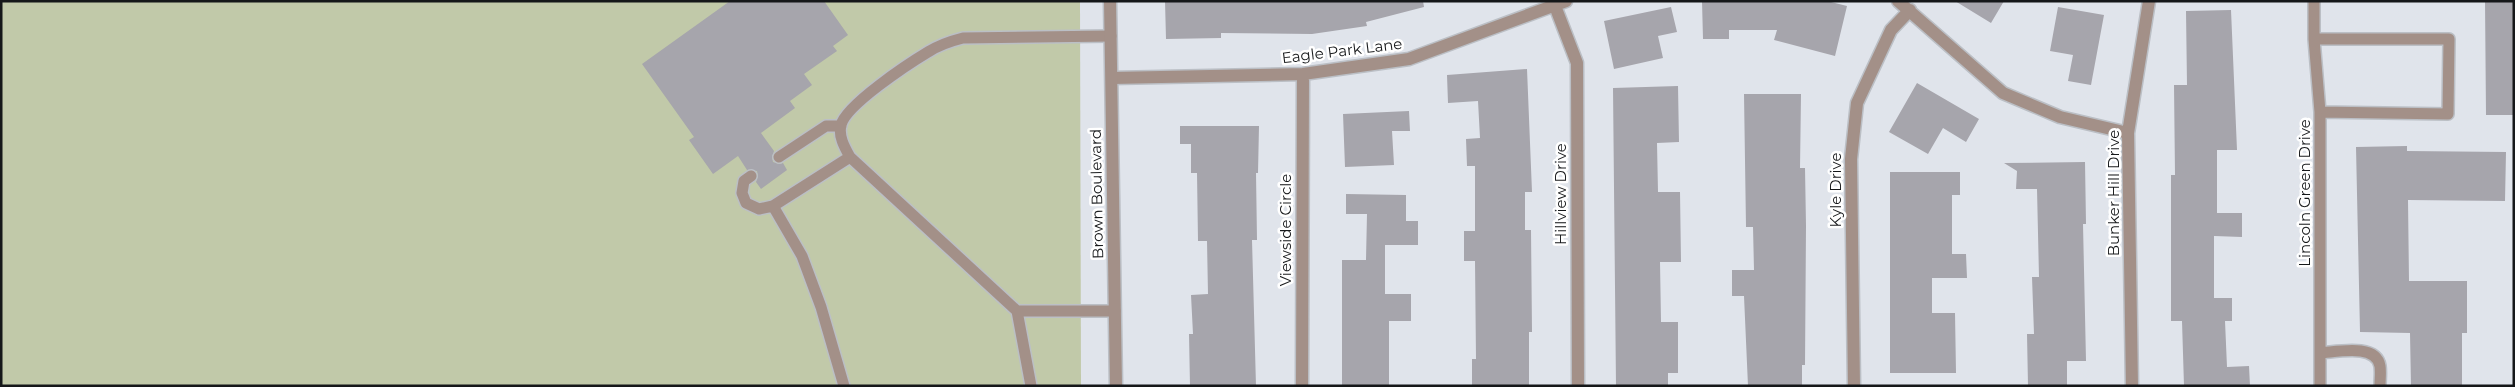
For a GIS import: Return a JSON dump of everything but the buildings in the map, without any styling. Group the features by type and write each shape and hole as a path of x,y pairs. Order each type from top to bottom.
{"street":[{"name":"Brown Boulevard","path":"1110,1 1116,386"},
{"path":"1898,1 2002,93 2060,117 2128,133"},
{"name":"Bunker Hill Drive","path":"2132,386 2128,133 2149,1"},
{"name":"Eagle Park Lane","path":"1112,78 1303,74 1409,59 1560,4"},
{"name":"Hillview Drive","path":"1560,4 1577,63 1578,386"},
{"name":"Kyle Drive","path":"1854,386 1851,158 1857,102 1891,30 1910,10"},
{"name":"Viewside Circle","path":"1302,386 1303,74"}],"lane":[{"name":"Lincoln Green Drive","path":"2314,1 2314,39 2320,112 2320,386"},
{"path":"1031,386 1017,311 850,158 843,144 841,126 848,111 863,98 928,52 946,43 963,38 1111,36"},
{"path":"2314,39 2449,39 2448,114 2320,112"},
{"path":"779,157 826,126 841,126"},
{"path":"751,176 744,182 742,193 746,203 759,209 773,206 850,158"},
{"path":"773,206 802,256 822,307 844,386"},
{"path":"1017,311 1116,311"},
{"path":"2320,353 2366,352 2374,356 2380,364 2380,386"}],"green space":[{"path":"1,1 1080,1 1081,386 1,386"}]}
